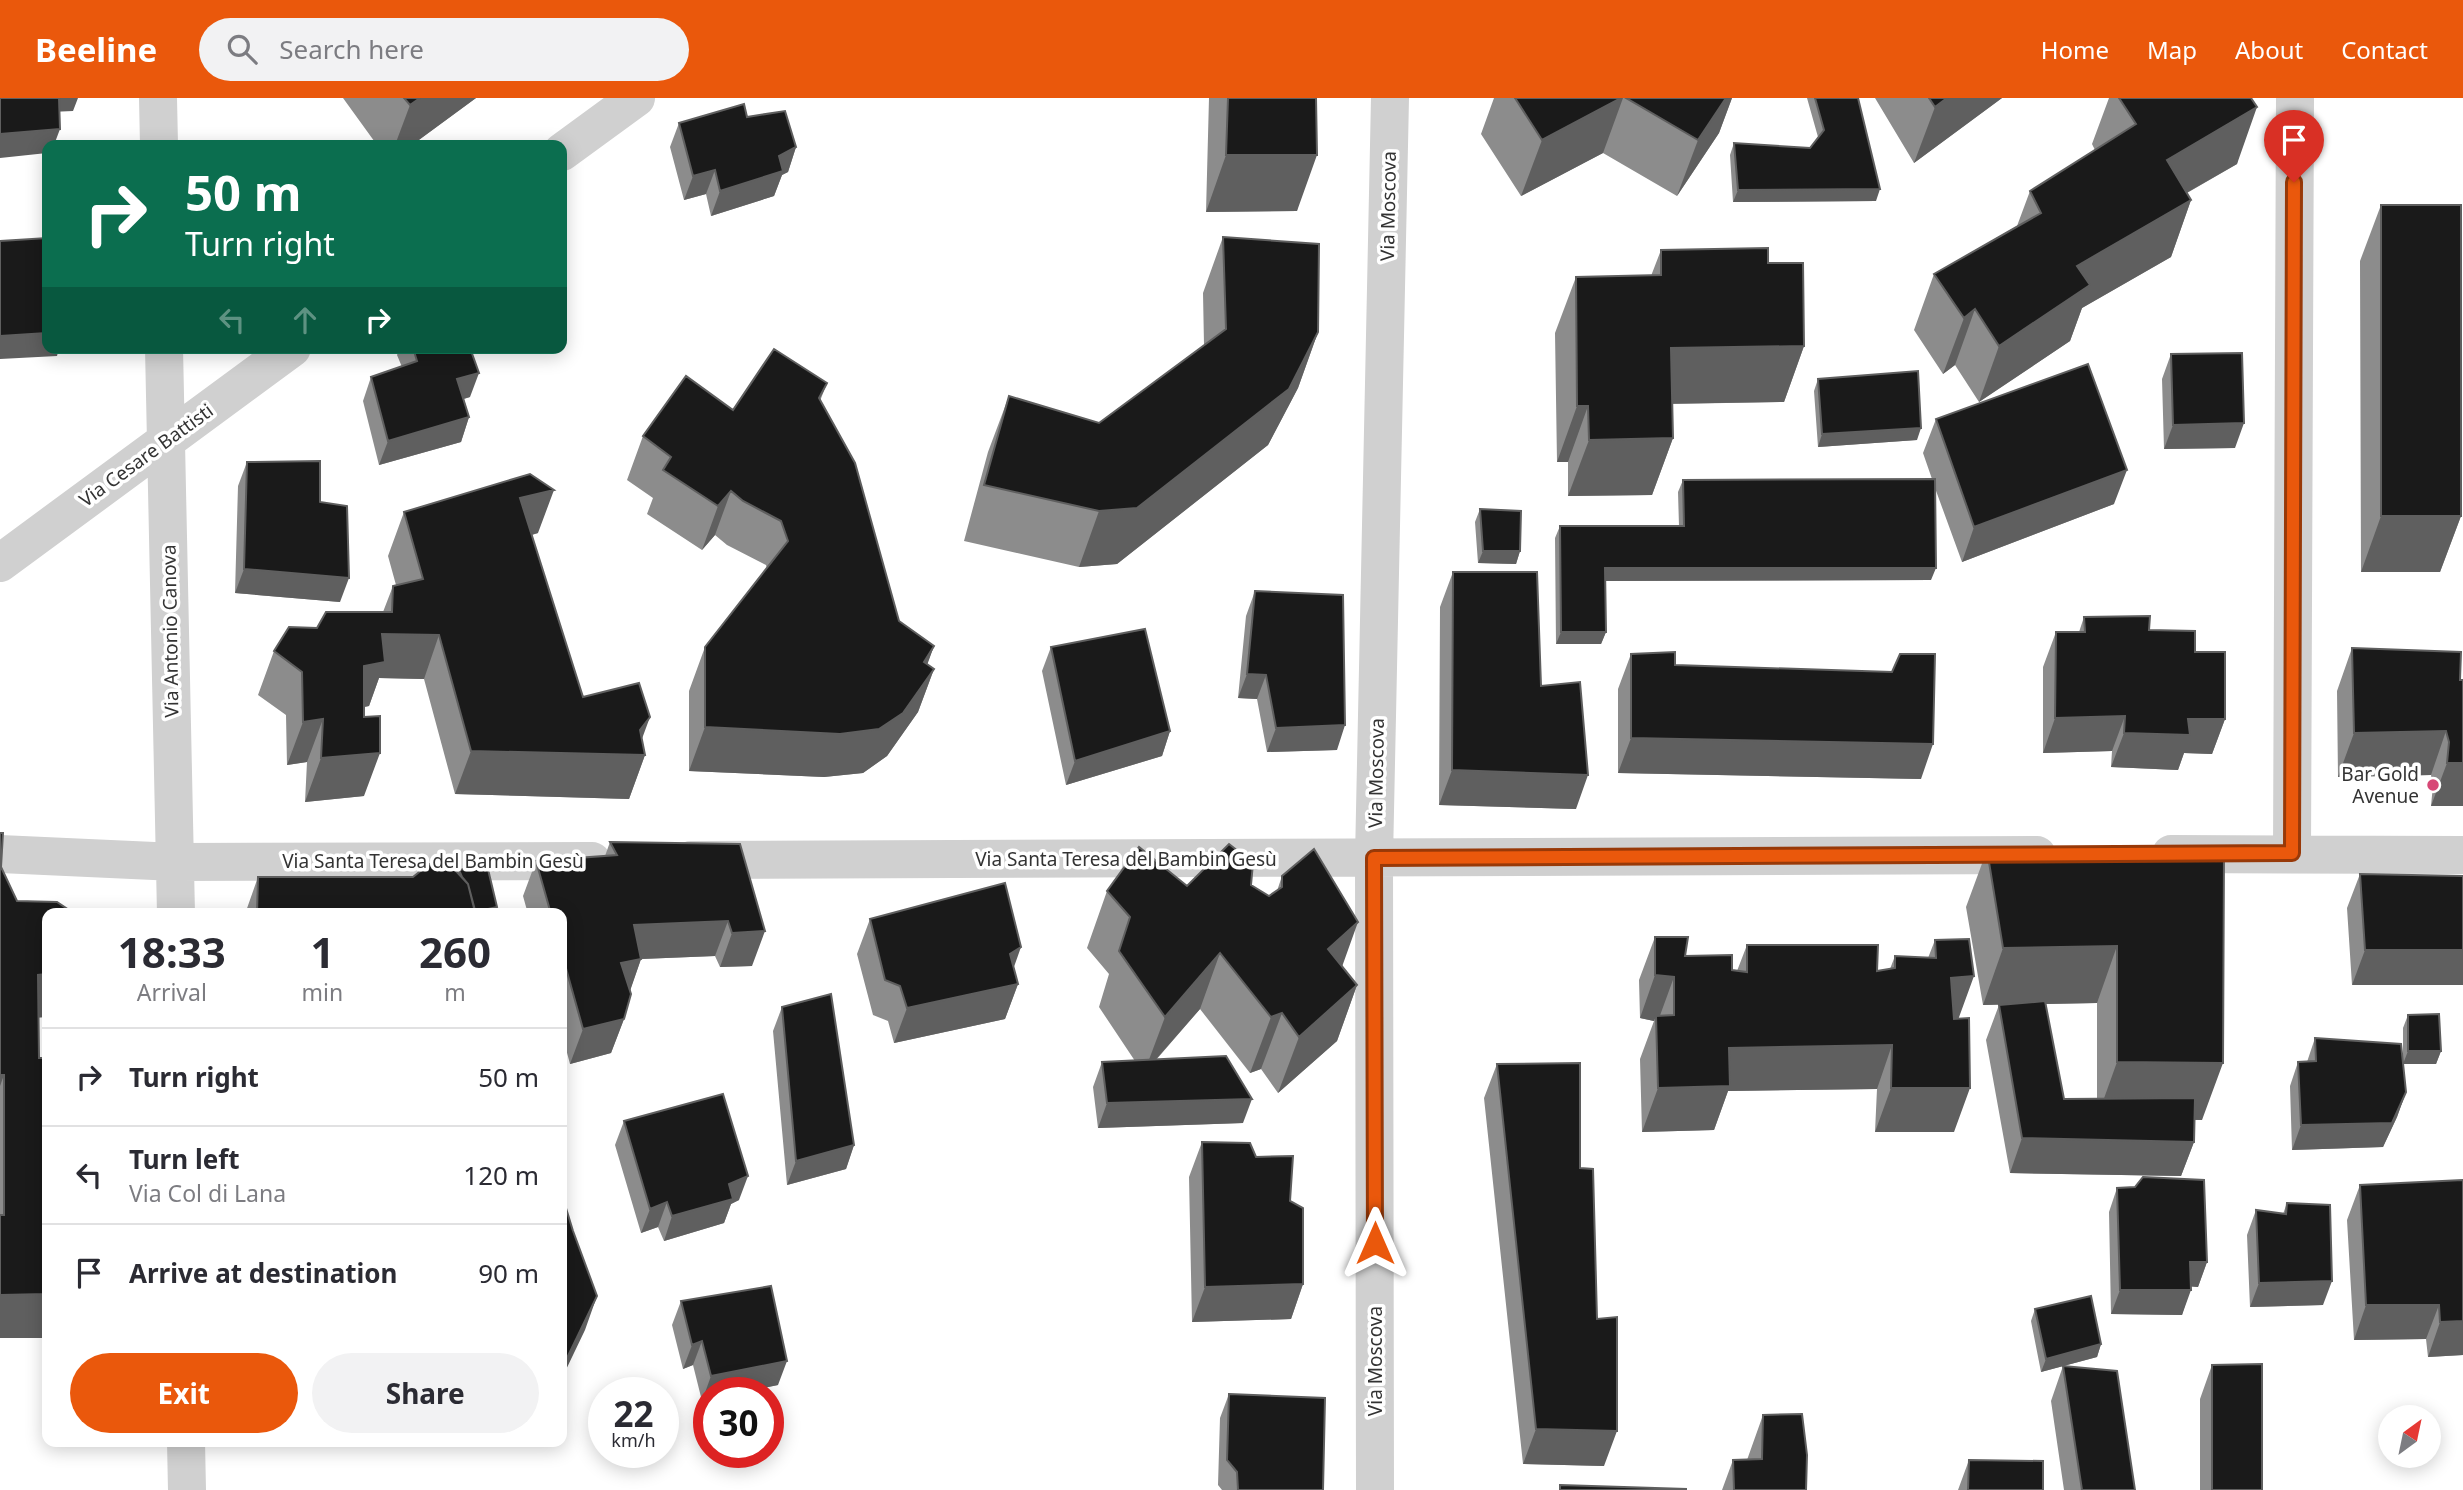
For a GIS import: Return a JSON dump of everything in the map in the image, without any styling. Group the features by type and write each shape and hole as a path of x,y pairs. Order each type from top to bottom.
{"street":[{"path":"158,98 159,140"},
{"path":"567,148 636,98"},
{"name":"Via Moscova","path":"1375,1490 1374,858 1390,98"},
{"path":"2292,853 2295,98"},
{"name":"Via Antonio Canova","path":"164,354 176,908"},
{"name":"Via Cesare Battisti","path":"0,563 284,354"},
{"name":"Via Santa Teresa del Bambin Gesù","path":"0,854 176,862 622,860"},
{"path":"2139,854 2463,855"},
{"name":"Via Santa Teresa del Bambin Gesù","path":"663,860 2070,855"},
{"path":"186,1447 187,1490"}],"building":[{"path":"0,98 59,98 60,129 0,134"},
{"path":"404,98 420,98 410,105"},
{"path":"1228,98 1316,98 1317,155 1226,155"},
{"path":"1515,98 1621,98 1542,140"},
{"path":"1626,98 1726,98 1698,140"},
{"path":"1815,98 1858,98 1880,189 1738,190 1734,143 1810,148 1824,130"},
{"path":"1929,98 1947,98 1935,107"},
{"path":"2119,98 2251,98 2257,107 2167,160 2191,200 2077,266 2090,285 1999,346 1975,309 1964,318 1934,274 2041,213 2030,191 2136,124"},
{"path":"744,104 747,117 785,111 796,147 779,156 783,171 720,191 715,170 693,176 679,123"},
{"path":"2381,205 2461,205 2461,516 2381,516"},
{"path":"1223,237 1319,244 1318,332 1289,389 1137,508 1099,511 984,485 1009,396 1099,423 1226,329"},
{"path":"42,238 42,333 0,336 0,241"},
{"path":"1768,248 1768,263 1803,263 1804,346 1671,348 1673,438 1589,440 1588,406 1577,406 1576,277 1661,275 1661,250"},
{"path":"774,349 827,383 819,398 855,463 899,621 934,646 924,662 934,669 903,713 879,729 840,734 705,727 705,647 788,541 781,521 743,501 731,491 718,506 663,470 671,457 643,436 686,376 733,410"},
{"path":"2242,353 2244,423 2173,425 2171,354"},
{"path":"415,354 472,354 479,373 457,379 469,417 388,441 371,377 417,361"},
{"path":"2088,364 2127,470 1974,527 1936,419"},
{"path":"1918,371 1921,428 1822,434 1818,379"},
{"path":"320,461 320,502 347,506 349,578 244,569 247,462"},
{"path":"530,474 554,490 520,498 583,697 639,683 650,717 640,730 645,755 471,751 439,635 382,634 385,662 364,666 364,717 380,716 380,753 321,758 323,719 303,722 302,672 274,651 289,627 317,628 326,612 392,612 393,586 423,579 404,512"},
{"path":"1935,479 1936,568 1605,568 1606,632 1561,632 1560,526 1684,526 1683,480"},
{"path":"1480,509 1521,511 1520,551 1483,551"},
{"path":"1453,572 1537,572 1541,686 1580,682 1588,775 1452,770"},
{"path":"1255,591 1343,595 1345,725 1276,728 1266,675 1247,674"},
{"path":"2150,616 2149,630 2195,631 2195,652 2225,652 2225,719 2188,719 2190,735 2124,733 2125,716 2055,718 2056,632 2085,632 2084,617"},
{"path":"1145,629 1170,731 1075,761 1051,647"},
{"path":"2352,648 2461,652 2463,763 2447,763 2449,742 2446,731 2354,733"},
{"path":"1675,652 1675,665 1892,672 1900,654 1935,654 1933,744 1631,738 1631,654"},
{"path":"0,833 3,833 1,867 17,901 57,902 66,908 42,908 42,975 38,975 39,1058 42,1058 42,1294 0,1295 0,1215 4,1215 4,1075 0,1075"},
{"path":"610,842 740,844 765,931 732,933 728,921 634,925 641,959 621,963 631,994 624,1019 583,1029 567,972 567,908 549,908 536,861 617,855"},
{"path":"1229,844 1253,863 1251,885 1269,896 1282,887 1282,876 1314,849 1358,922 1328,949 1357,985 1299,1037 1282,1013 1271,1017 1220,953 1165,1017 1119,951 1130,917 1107,891 1139,847 1187,886"},
{"path":"1987,850 2224,850 2223,1063 2117,1062 2117,946 2003,948"},
{"path":"429,864 455,870 468,884 474,908 257,908 258,877 413,877"},
{"path":"487,865 497,907 474,908 468,884 459,870"},
{"path":"2360,874 2463,876 2463,950 2365,950"},
{"path":"1005,883 1021,947 1010,954 1018,984 907,1008 900,986 885,980 870,919"},
{"path":"1655,937 1688,937 1685,956 1732,955 1732,970 1747,972 1747,945 1878,945 1877,971 1895,968 1895,956 1936,958 1935,940 1969,939 1974,976 1951,978 1954,1019 1969,1018 1970,1088 1891,1088 1892,1045 1729,1048 1730,1086 1658,1088 1656,1016 1674,1015 1674,977 1655,975"},
{"path":"831,994 854,1145 796,1161 782,1007"},
{"path":"2045,1001 2064,1099 2195,1098 2194,1142 2022,1138 1999,1005"},
{"path":"2439,1014 2441,1051 2408,1051 2408,1015"},
{"path":"2315,1038 2401,1044 2406,1092 2392,1123 2301,1125 2298,1062 2316,1061"},
{"path":"1226,1056 1252,1099 1107,1103 1102,1062"},
{"path":"1580,1063 1580,1168 1593,1169 1597,1319 1617,1317 1617,1431 1536,1429 1497,1064"},
{"path":"723,1094 748,1176 729,1184 733,1199 672,1216 667,1202 650,1209 624,1121"},
{"path":"1202,1142 1250,1143 1256,1157 1293,1156 1290,1201 1303,1208 1303,1284 1205,1287"},
{"path":"2143,1177 2204,1180 2207,1262 2190,1262 2191,1290 2120,1290 2117,1188 2135,1187"},
{"path":"2463,1180 2463,1321 2440,1322 2439,1305 2366,1305 2360,1185"},
{"path":"2287,1203 2330,1205 2332,1281 2259,1283 2256,1210 2286,1214"},
{"path":"567,1211 573,1231 597,1296 567,1358"},
{"path":"771,1286 787,1361 711,1376 702,1341 692,1345 681,1301"},
{"path":"2091,1296 2101,1344 2046,1359 2035,1309"},
{"path":"2262,1364 2262,1490 2212,1490 2212,1365"},
{"path":"2063,1366 2117,1371 2135,1490 2082,1490"},
{"path":"1229,1394 1325,1398 1323,1490 1238,1490 1237,1472 1227,1460"},
{"path":"1802,1414 1807,1455 1806,1490 1734,1490 1733,1460 1762,1459 1763,1415"},
{"path":"1969,1460 2043,1461 2043,1490 1968,1490"},
{"path":"1560,1485 1686,1489 1686,1490 1560,1490"}],"place":[{"name":"Bar Gold Avenue","path":"2433,785"}],"route":[{"path":"1375,1243 1374,858 2292,853 2294,182"}]}
